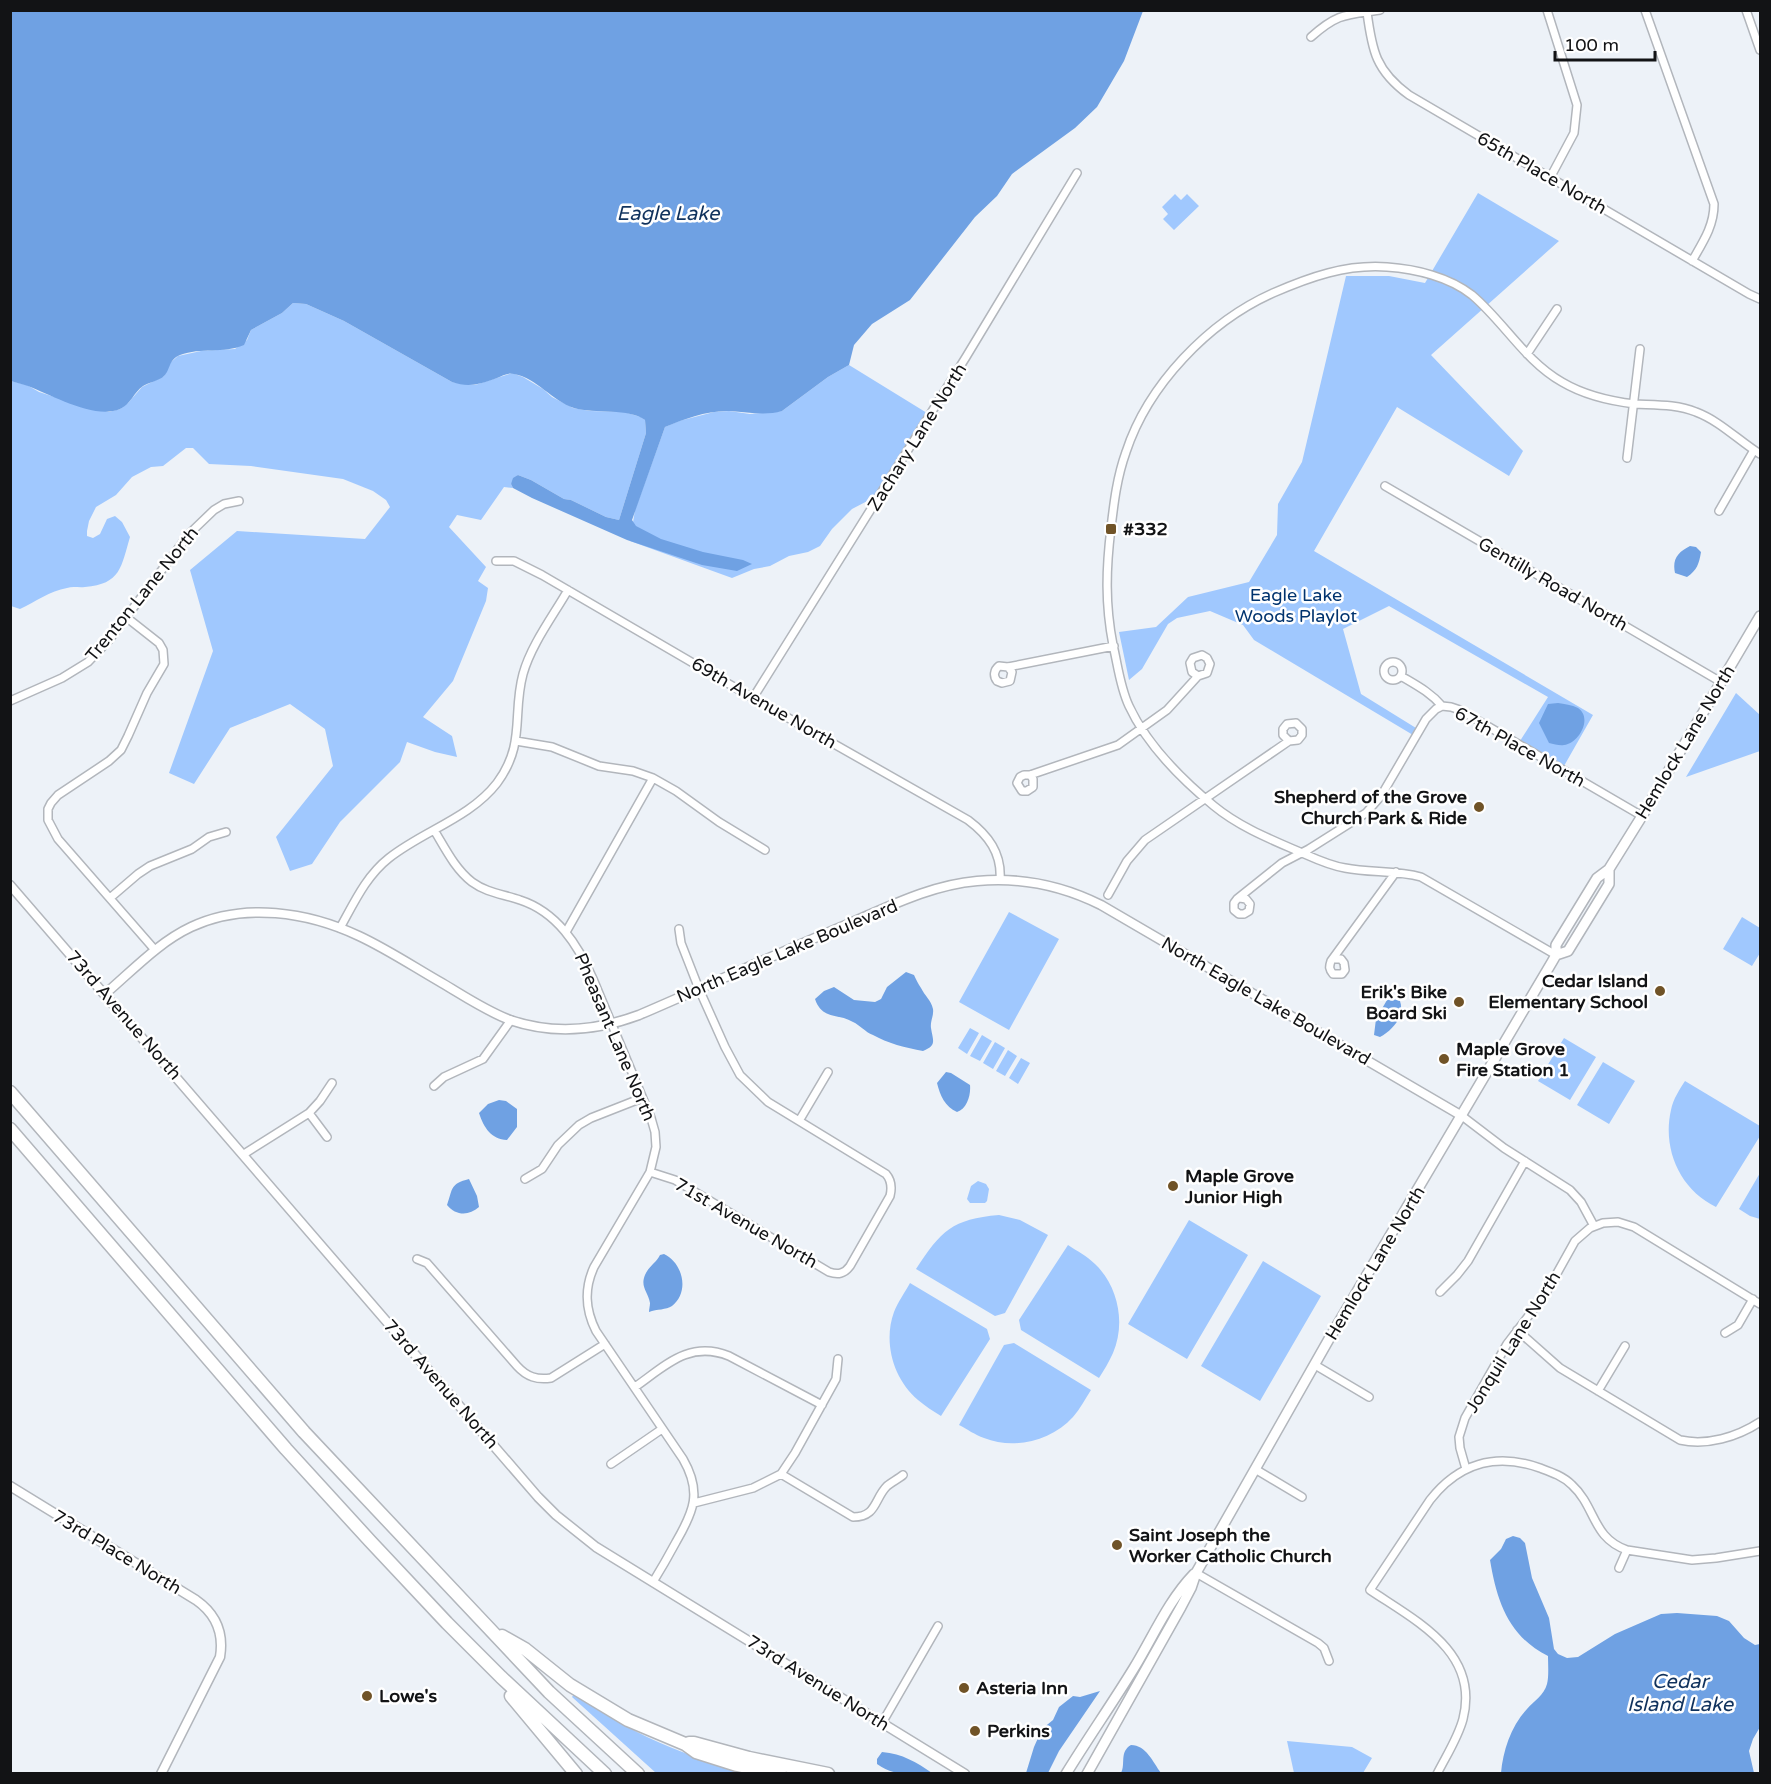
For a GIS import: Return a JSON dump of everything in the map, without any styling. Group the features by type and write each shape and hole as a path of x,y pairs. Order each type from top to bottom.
{"highway":[{"path":"10,1092 304,1432 549,1692 638,1773"},
{"path":"10,1129 286,1449 447,1623 552,1742 576,1773"},
{"path":"447,1623 531,1706 605,1773"},
{"path":"489,1629 525,1649 570,1685 643,1727 685,1744 696,1752 780,1773"},
{"path":"685,1744 694,1743 749,1758 828,1773"}],"main road":[{"name":"Hemlock Lane North","path":"1088,1773 1176,1617 1196,1573 1255,1469 1556,955 1556,945 1597,878 1609,868 1642,816 1761,616"},
{"name":"Hemlock Lane North","path":"1556,955 1568,951 1609,884 1609,868"},
{"name":"Hemlock Lane North","path":"1066,1773 1134,1668 1172,1603 1186,1582 1196,1573"}],"street":[{"path":"1311,36 1338,17 1380,10"},
{"path":"1546,10 1577,105 1574,133 1550,178"},
{"path":"1645,10 1714,204 1711,226 1692,261"},
{"path":"1746,10 1761,50"},
{"name":"65th Place North","path":"1367,12 1373,50 1378,63 1385,75 1396,86 1692,261 1761,299"},
{"name":"Zachary Lane North","path":"753,698 966,357 1077,173"},
{"path":"1556,955 1431,882 1411,874 1348,869 1332,865 1242,825 1205,799 1164,758 1143,729 1124,695 1107,607 1107,561 1114,500 1126,451 1147,405 1160,387 1189,353 1232,317 1263,298 1309,278 1348,268 1387,267 1425,273 1459,287 1483,305 1527,354 1560,382 1581,392 1602,398 1698,412 1757,452 1719,511"},
{"path":"1527,354 1557,309"},
{"path":"1627,458 1640,349"},
{"name":"Gentilly Road North","path":"1385,486 1721,682"},
{"name":"Trenton Lane North","path":"10,700 62,678 88,662 109,640 189,534 214,510 224,504 239,501"},
{"name":"69th Avenue North","path":"496,561 514,561 568,590 968,820 981,829 990,840 1000,863 1000,880"},
{"path":"340,928 365,884 380,867 396,853 468,809 487,794 503,772 516,741 520,691 526,663 568,590"},
{"path":"126,617 159,643 163,650 164,664 147,693 121,750 110,761 54,799 48,809 48,814 50,826 58,839 155,951"},
{"path":"1008,667 1114,646"},
{"path":"1030,775 1118,745 1167,710 1198,676"},
{"name":"67th Place North","path":"1401,676 1425,690 1442,706 1460,710 1642,816"},
{"path":"1240,898 1270,872 1357,819 1374,805 1426,719 1442,706"},
{"path":"516,741 552,747 599,766 633,771 653,778 765,850"},
{"path":"1108,895 1127,861 1138,846 1152,834 1289,741"},
{"path":"566,932 653,778"},
{"name":"Pheasant Lane North","path":"434,830 453,861 475,884 495,894 520,900 536,907 566,932 583,957 655,1132 656,1147 650,1172 589,1279 586,1292 590,1319 690,1472 695,1495 687,1524 653,1582"},
{"path":"110,898 150,866 192,849 209,837 226,832"},
{"path":"1333,959 1396,872"},
{"name":"North Eagle Lake Boulevard","path":"105,994 155,951 192,926 233,914 276,913 297,916 340,928 376,945 477,1004 511,1020 542,1028 584,1029 612,1024 699,989 929,890 1000,880 1046,885 1068,891 1101,905 1462,1116"},
{"name":"73rd Avenue North","path":"10,885 556,1515 588,1542 965,1773"},
{"path":"679,928 681,943 725,1047 740,1075 761,1097 799,1121 828,1072"},
{"path":"434,1086 444,1077 483,1059 511,1020"},
{"path":"244,1154 309,1113 332,1083"},
{"path":"525,1179 542,1169 558,1145 579,1125 642,1098"},
{"path":"309,1113 327,1137"},
{"path":"1462,1116 1504,1149 1570,1190 1581,1202 1594,1226 1618,1222 1634,1227 1761,1304"},
{"name":"71st Avenue North","path":"650,1172 675,1180 829,1272 842,1273 850,1266 892,1190 891,1184 886,1174 799,1121"},
{"path":"1440,1292 1468,1261 1526,1161"},
{"name":"Jonquil Lane North","path":"1466,1468 1460,1448 1461,1427 1507,1344 1546,1293 1575,1241 1594,1226"},
{"path":"417,1259 427,1263 517,1366 532,1377 551,1378 605,1344"},
{"path":"1725,1333 1738,1325 1753,1299"},
{"path":"1517,1330 1552,1362 1668,1435 1690,1443 1700,1443 1734,1435 1761,1422"},
{"path":"1598,1391 1625,1346"},
{"path":"635,1387 686,1353 708,1350 729,1356 822,1405"},
{"path":"694,1503 753,1488 781,1474 836,1379 838,1359"},
{"path":"1315,1365 1369,1397"},
{"path":"612,1464 662,1429"},
{"path":"1437,1773 1462,1721 1465,1693 1461,1674 1451,1654 1436,1636 1370,1590 1434,1494 1445,1482 1466,1468 1490,1462 1519,1462 1561,1477 1572,1484 1581,1494 1605,1538 1627,1550 1692,1560 1761,1551"},
{"path":"1255,1469 1302,1497"},
{"path":"781,1474 853,1517 861,1517 873,1509 886,1487 903,1475"},
{"name":"73rd Place North","path":"10,1486 196,1600 207,1608 218,1624 221,1637 220,1657 161,1773"},
{"path":"1619,1568 1627,1550"},
{"path":"1196,1573 1318,1643 1324,1648 1329,1661"},
{"path":"882,1723 938,1626"}],"green space":[{"name":"Eagle Lake Woods Playlot","path":"1478,193 1559,241 1431,355 1523,451 1509,476 1397,407 1314,551 1593,715 1564,766 1520,741 1548,697 1389,606 1343,629 1361,694 1416,728 1413,735 1254,640 1243,625 1210,611 1177,618 1168,624 1142,669 1129,680 1119,632 1156,627 1188,597 1249,582 1277,535 1278,504 1302,462 1346,276 1389,276 1425,283"},
{"path":"1175,194 1181,200 1187,194 1199,206 1174,230 1163,219 1168,214 1162,207"},
{"path":"293,303 306,304 344,321 452,382 475,385 512,373 523,377 573,408 624,412 641,417 645,420 646,433 619,520 606,517 571,500 564,499 518,475 511,484 513,488 504,487 481,520 457,515 449,527 486,567 478,581 488,588 486,601 453,681 423,717 452,736 457,757 407,742 400,762 340,822 312,864 290,871 276,837 333,766 325,729 290,704 230,728 194,784 169,773 213,651 190,570 237,531 365,539 390,507 386,500 373,491 343,479 251,466 209,464 193,448 186,448 163,466 151,467 132,477 116,495 96,507 89,521 87,536 93,538 100,534 107,519 115,516 122,522 130,537 121,565 113,578 97,585 61,589 20,609 11,606 11,381 61,399 109,412 120,409 142,387 164,376 170,363 178,356 201,351 235,349 247,340 251,330 282,313"},
{"path":"849,365 927,413 875,497 852,509 832,529 820,546 732,578 630,541 635,510 665,427 714,412 729,411 750,414 782,411 828,377"},
{"path":"1736,693 1760,715 1760,751 1686,777"},
{"path":"1009,912 1059,939 1009,1030 959,1002"},
{"path":"1742,917 1760,928 1760,953 1752,966 1723,949"},
{"path":"970,1028 979,1033 967,1054 958,1048"},
{"path":"982,1035 992,1041 980,1061 970,1056"},
{"path":"1564,1038 1596,1057 1570,1100 1538,1081"},
{"path":"995,1042 1005,1048 993,1069 983,1063"},
{"path":"1008,1050 1017,1056 1005,1076 996,1071"},
{"path":"1021,1058 1030,1063 1018,1084 1009,1078"},
{"path":"1603,1062 1635,1081 1609,1124 1577,1105"},
{"path":"1685,1081 1760,1126 1760,1136 1716,1207 1703,1200 1684,1179 1672,1153 1669,1139 1671,1110"},
{"path":"1760,1173 1760,1219 1739,1209"},
{"path":"978,1181 986,1184 989,1189 987,1201 970,1203 967,1199 971,1186"},
{"path":"999,1215 1020,1220 1048,1235 1005,1313 995,1316 916,1269 933,1245 949,1229 970,1220"},
{"path":"1189,1220 1248,1255 1187,1359 1128,1324"},
{"path":"1068,1245 1089,1258 1103,1273 1118,1306 1117,1341 1099,1378 1021,1330 1019,1320"},
{"path":"1263,1261 1321,1296 1260,1401 1201,1366"},
{"path":"910,1283 987,1329 990,1339 941,1416 909,1391 902,1382 892,1359 891,1324 896,1308"},
{"path":"1014,1343 1091,1390 1073,1417 1054,1432 1032,1441 996,1442 974,1434 959,1425 1004,1345"},
{"path":"574,1694 637,1732 659,1742 705,1760 752,1773 656,1773 572,1697"},
{"path":"1287,1741 1352,1747 1372,1758 1363,1773 1294,1773"}],"water":[{"name":"Eagle Lake","path":"11,10 1143,11 1124,61 1097,107 1075,128 1012,174 997,196 975,217 910,300 872,324 854,345 849,365 828,377 782,411 713,412 665,427 632,520 636,526 661,539 752,564 737,571 702,565 627,540 532,498 513,488 511,484 513,478 518,475 564,499 571,500 606,517 619,520 646,433 645,420 630,414 574,408 530,380 512,374 474,384 464,385 452,382 344,321 306,304 293,303 282,313 251,330 244,345 228,349 196,351 176,357 164,376 143,386 127,404 110,412 86,409 11,381"},
{"path":"1690,546 1696,547 1701,552 1697,566 1687,577 1675,573 1674,564 1679,553"},
{"path":"1558,703 1578,708 1584,718 1582,730 1575,740 1562,745 1549,743 1539,723 1548,704"},
{"path":"906,972 914,975 933,1009 931,1025 933,1042 923,1051 884,1040 870,1034 856,1023 826,1013 818,1006 815,999 824,991 834,987 854,1000 875,1002 881,999 887,987"},
{"path":"1387,1000 1400,1001 1401,1012 1397,1022 1380,1037 1374,1035 1376,1019"},
{"path":"946,1072 970,1085 968,1101 957,1112 946,1104 938,1087 937,1083"},
{"path":"499,1100 506,1101 517,1109 517,1127 507,1140 492,1135 479,1113 488,1104"},
{"path":"469,1179 477,1196 479,1207 467,1213 458,1213 447,1205 455,1185"},
{"path":"664,1254 671,1258 680,1271 681,1293 672,1306 649,1312 650,1303 644,1286 645,1275 660,1255"},
{"name":"Cedar Island Lake","path":"1513,1536 1525,1543 1532,1578 1549,1618 1554,1649 1558,1654 1567,1658 1578,1657 1615,1634 1661,1614 1717,1616 1729,1621 1744,1638 1755,1645 1760,1644 1760,1727 1749,1751 1754,1773 1501,1773 1512,1731 1521,1716 1544,1691 1548,1674 1548,1656 1534,1648 1514,1628 1496,1589 1490,1560 1501,1549 1506,1539"},
{"path":"1100,1691 1059,1751 1048,1773 1026,1773 1042,1729 1053,1720 1059,1707 1073,1696 1080,1697"},
{"path":"1131,1745 1145,1751 1161,1773 1121,1773 1125,1751"},
{"path":"882,1752 909,1759 932,1773 903,1774 890,1771 877,1764 877,1759"}],"place":[{"name":"#332","path":"1111,529"},
{"name":"Shepherd of the Grove Church Park & Ride","path":"1479,807"},
{"name":"Cedar Island Elementary School","path":"1660,991"},
{"name":"Erik's Bike Board Ski","path":"1459,1002"},
{"name":"Maple Grove Fire Station 1","path":"1444,1059"},
{"name":"Maple Grove Junior High","path":"1173,1186"},
{"name":"Saint Joseph the Worker Catholic Church","path":"1117,1545"},
{"name":"Asteria Inn","path":"964,1688"},
{"name":"Lowe's","path":"367,1696"},
{"name":"Perkins","path":"975,1731"}]}
